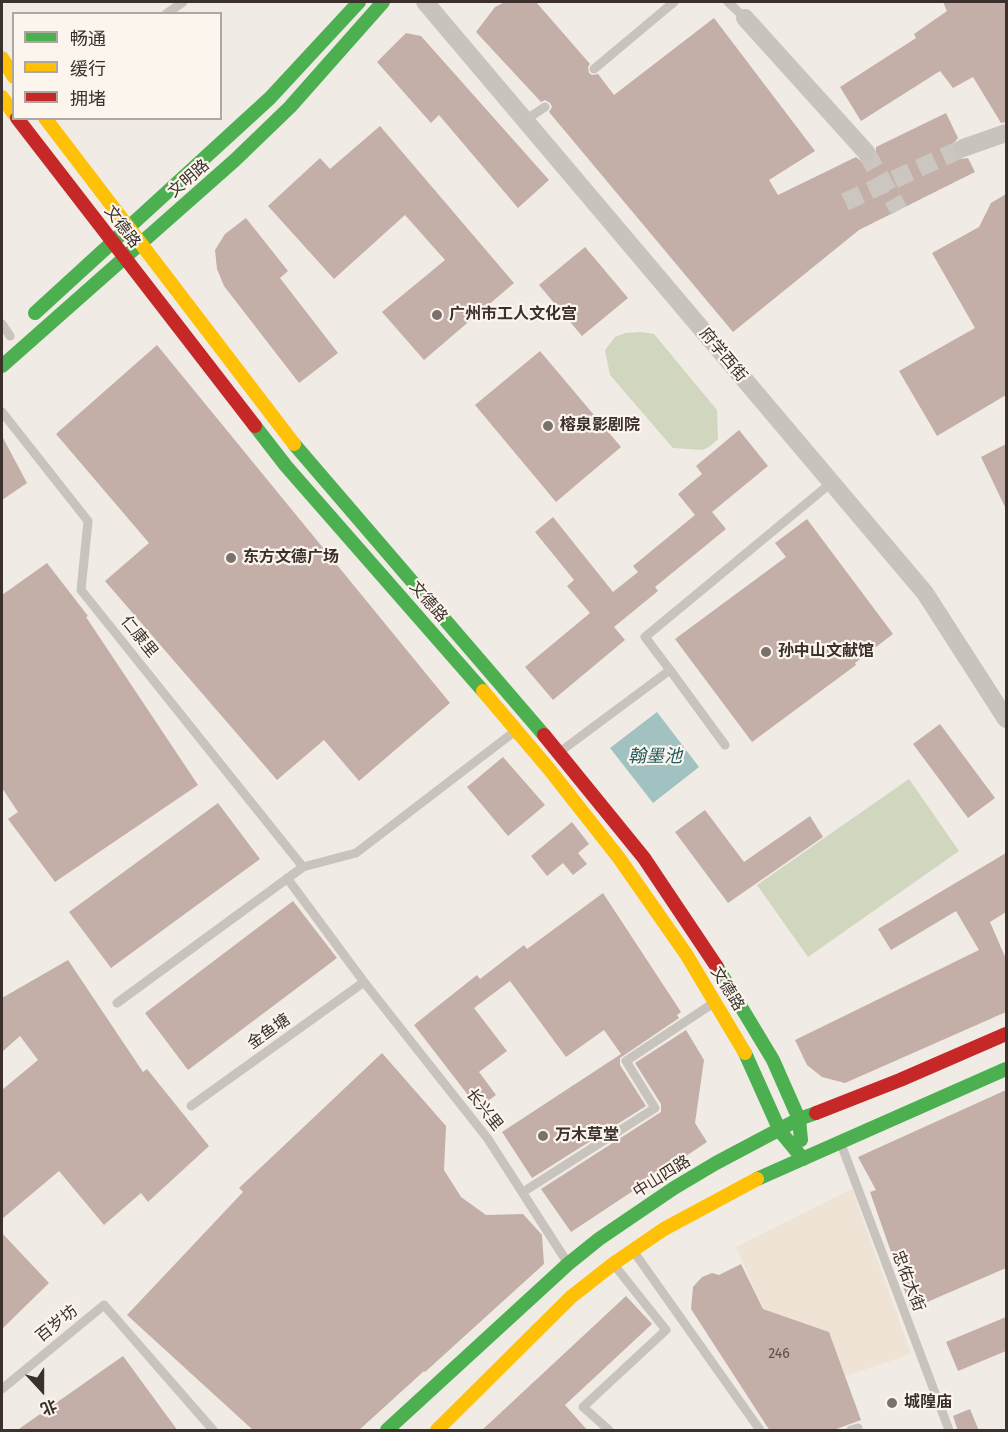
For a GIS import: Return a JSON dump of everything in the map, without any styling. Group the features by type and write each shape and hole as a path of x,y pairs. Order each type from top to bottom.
{"main road":[{"name":"文明路","path":"11,331 270,98 359,2"},
{"name":"文明路","path":"2,366 235,160 290,107 383,2"},
{"path":"2,58 12,74"},
{"name":"文德路","path":"2,97 12,114"},
{"name":"文德路","path":"16,120 113,241 286,466 516,730 619,858 670,930 716,1002 751,1063 780,1131 802,1158"},
{"name":"文德路","path":"47,120 298,449 559,752 644,858 696,934 773,1060 799,1119 802,1158"},
{"name":"中山四路","path":"387,1431 568,1264 599,1239 674,1188 799,1119 900,1080 1006,1034"},
{"path":"437,1431 572,1297 632,1250 705,1204 802,1158 1006,1069"}],"street":[{"name":"府学西街","path":"425,2 925,593 1006,719"},
{"path":"745,18 866,153"},
{"path":"963,148 1006,133"}],"lane":[{"path":"169,12 183,2"},
{"path":"594,69 674,2"},
{"path":"728,2 745,18"},
{"path":"525,120 545,107"},
{"name":"仁康里","path":"2,412 88,521 81,590 303,867"},
{"path":"725,745 645,637 831,483"},
{"path":"559,752 670,670"},
{"path":"117,1003 303,867 356,853 516,730"},
{"name":"长兴里","path":"287,878 364,982 488,1139 568,1264"},
{"name":"金鱼塘","path":"191,1106 364,982"},
{"path":"523,1192 655,1108 626,1061 716,1002"},
{"name":"忠佑大街","path":"840,1142 949,1431"},
{"path":"632,1250 760,1431"},
{"path":"609,1431 583,1407 666,1330 613,1264"},
{"name":"百岁坊","path":"2,1389 104,1305 213,1431"}],"green space":[{"path":"625,333 654,334 717,410 718,439 703,450 673,448 610,375 605,350 615,337"},
{"path":"909,779 959,851 808,957 757,885"}],"shaded area":[{"path":"852,1189 911,1354 845,1376 829,1332 763,1309 736,1247"}],"water":[{"name":"翰墨池","path":"657,712 699,767 653,803 610,748"}],"building":[{"path":"505,2 536,2 590,64 589,73 598,74 614,95 714,18 815,151 769,180 778,195 856,157 862,162 869,163 876,156 876,147 946,113 958,138 952,145 953,152 960,159 968,158 975,172 859,230 733,332 549,112 552,107 550,103 545,100 541,102 476,32 495,7"},
{"path":"943,2 1006,2 1006,122 1001,123 973,77 953,88 940,71 861,121 840,87 916,38 914,34 947,11"},
{"path":"406,33 421,36 549,180 518,208 439,115 431,123 377,62"},
{"path":"380,126 514,283 424,360 382,312 445,260 405,215 334,279 268,206 320,158 330,169"},
{"path":"1006,194 1006,395 937,436 899,371 975,328 932,253 979,227 991,203"},
{"path":"246,218 288,271 280,278 338,353 299,383 224,286 217,269 215,250 225,234"},
{"path":"585,247 628,298 582,336 539,285"},
{"name":"东方文德广场","path":"157,345 450,703 359,781 324,740 277,780 105,581 149,543 56,434"},
{"name":"榕泉影剧院","path":"540,351 621,447 556,502 475,405"},
{"path":"739,430 768,466 712,512 726,529 655,587 658,591 614,627 625,640 553,700 525,667 590,613 567,586 574,580 535,532 553,517 613,592 638,572 633,566 695,515 678,494 702,474 696,466"},
{"path":"2,436 27,483 2,500"},
{"path":"1006,444 1006,509 981,457"},
{"name":"孙中山文献馆","path":"807,519 893,634 855,663 856,665 752,742 675,639 786,557 775,543"},
{"path":"47,563 88,616 86,617 198,785 55,882 8,819 18,812 2,788 2,595"},
{"path":"940,724 995,798 968,818 913,744"},
{"path":"503,757 545,805 508,836 467,787"},
{"path":"218,803 260,859 111,968 69,912"},
{"path":"705,810 744,862 810,816 823,837 728,903 675,832"},
{"path":"572,822 589,844 578,853 587,864 573,875 563,863 547,876 531,856"},
{"path":"1006,853 1006,912 990,922 1006,959 1006,1012 845,1083 822,1077 807,1065 795,1040 979,950 956,911 891,950 878,929"},
{"path":"603,893 681,1012 677,1015 679,1018 620,1058 620,1065 646,1106 532,1178 502,1132 621,1054 604,1030 566,1057 510,981 474,1008 507,1051 479,1072 496,1095 478,1108 414,1025 477,975 480,979 524,945 527,949"},
{"path":"293,901 337,958 188,1070 145,1013"},
{"path":"68,960 143,1072 147,1069 209,1146 148,1202 141,1193 104,1225 59,1171 2,1219 2,1090 38,1060 20,1036 2,1052 2,998"},
{"path":"686,1030 704,1060 695,1123 707,1142 571,1232 541,1189 661,1112 661,1104 635,1063"},
{"path":"382,1053 446,1126 444,1170 461,1197 486,1215 523,1214 542,1235 544,1264 358,1431 254,1431 127,1315 243,1192 239,1188"},
{"path":"1006,1090 1006,1268 911,1309 870,1192 876,1190 858,1157"},
{"path":"2,1233 49,1283 2,1329"},
{"path":"741,1264 763,1309 829,1332 861,1420 831,1431 770,1431 691,1309 693,1287 702,1277 712,1273 719,1275"},
{"path":"626,1296 652,1324 565,1405 588,1431 481,1431"},
{"path":"1006,1317 1006,1351 958,1371 946,1342"},
{"path":"123,1356 178,1431 16,1431"},
{"path":"970,1409 979,1431 958,1431 953,1416"}],"tunnel":[{"path":"845,202 963,148"},
{"path":"866,152 899,210"}],"traffic: fast":[{"path":"35,313 270,98 359,2"},
{"path":"2,366 235,160 290,107 383,2"},
{"path":"255,426 286,466 483,691"},
{"path":"294,444 544,735"},
{"path":"717,967 773,1060 799,1119 801,1140"},
{"path":"745,1053 780,1131 803,1159"},
{"path":"757,1179 1006,1069"},
{"path":"387,1430 568,1264 599,1239 674,1188 716,1163 799,1119 816,1113"}],"traffic: slow":[{"path":"2,58 12,74"},
{"path":"2,97 12,111"},
{"path":"47,120 294,444"},
{"path":"483,691 549,769 619,858 686,954 745,1053"},
{"path":"437,1430 571,1297 613,1264 664,1229 757,1179"}],"traffic: jam":[{"path":"19,120 255,426"},
{"path":"544,735 644,858 717,967"},
{"path":"816,1113 1006,1034"}],"place":[{"name":"广州市工人文化宫","path":"437,315"},
{"name":"榕泉影剧院","path":"548,426"},
{"name":"东方文德广场","path":"231,558"},
{"name":"孙中山文献馆","path":"766,652"},
{"name":"万木草堂","path":"543,1136"},
{"name":"城隍庙","path":"892,1403"}]}
